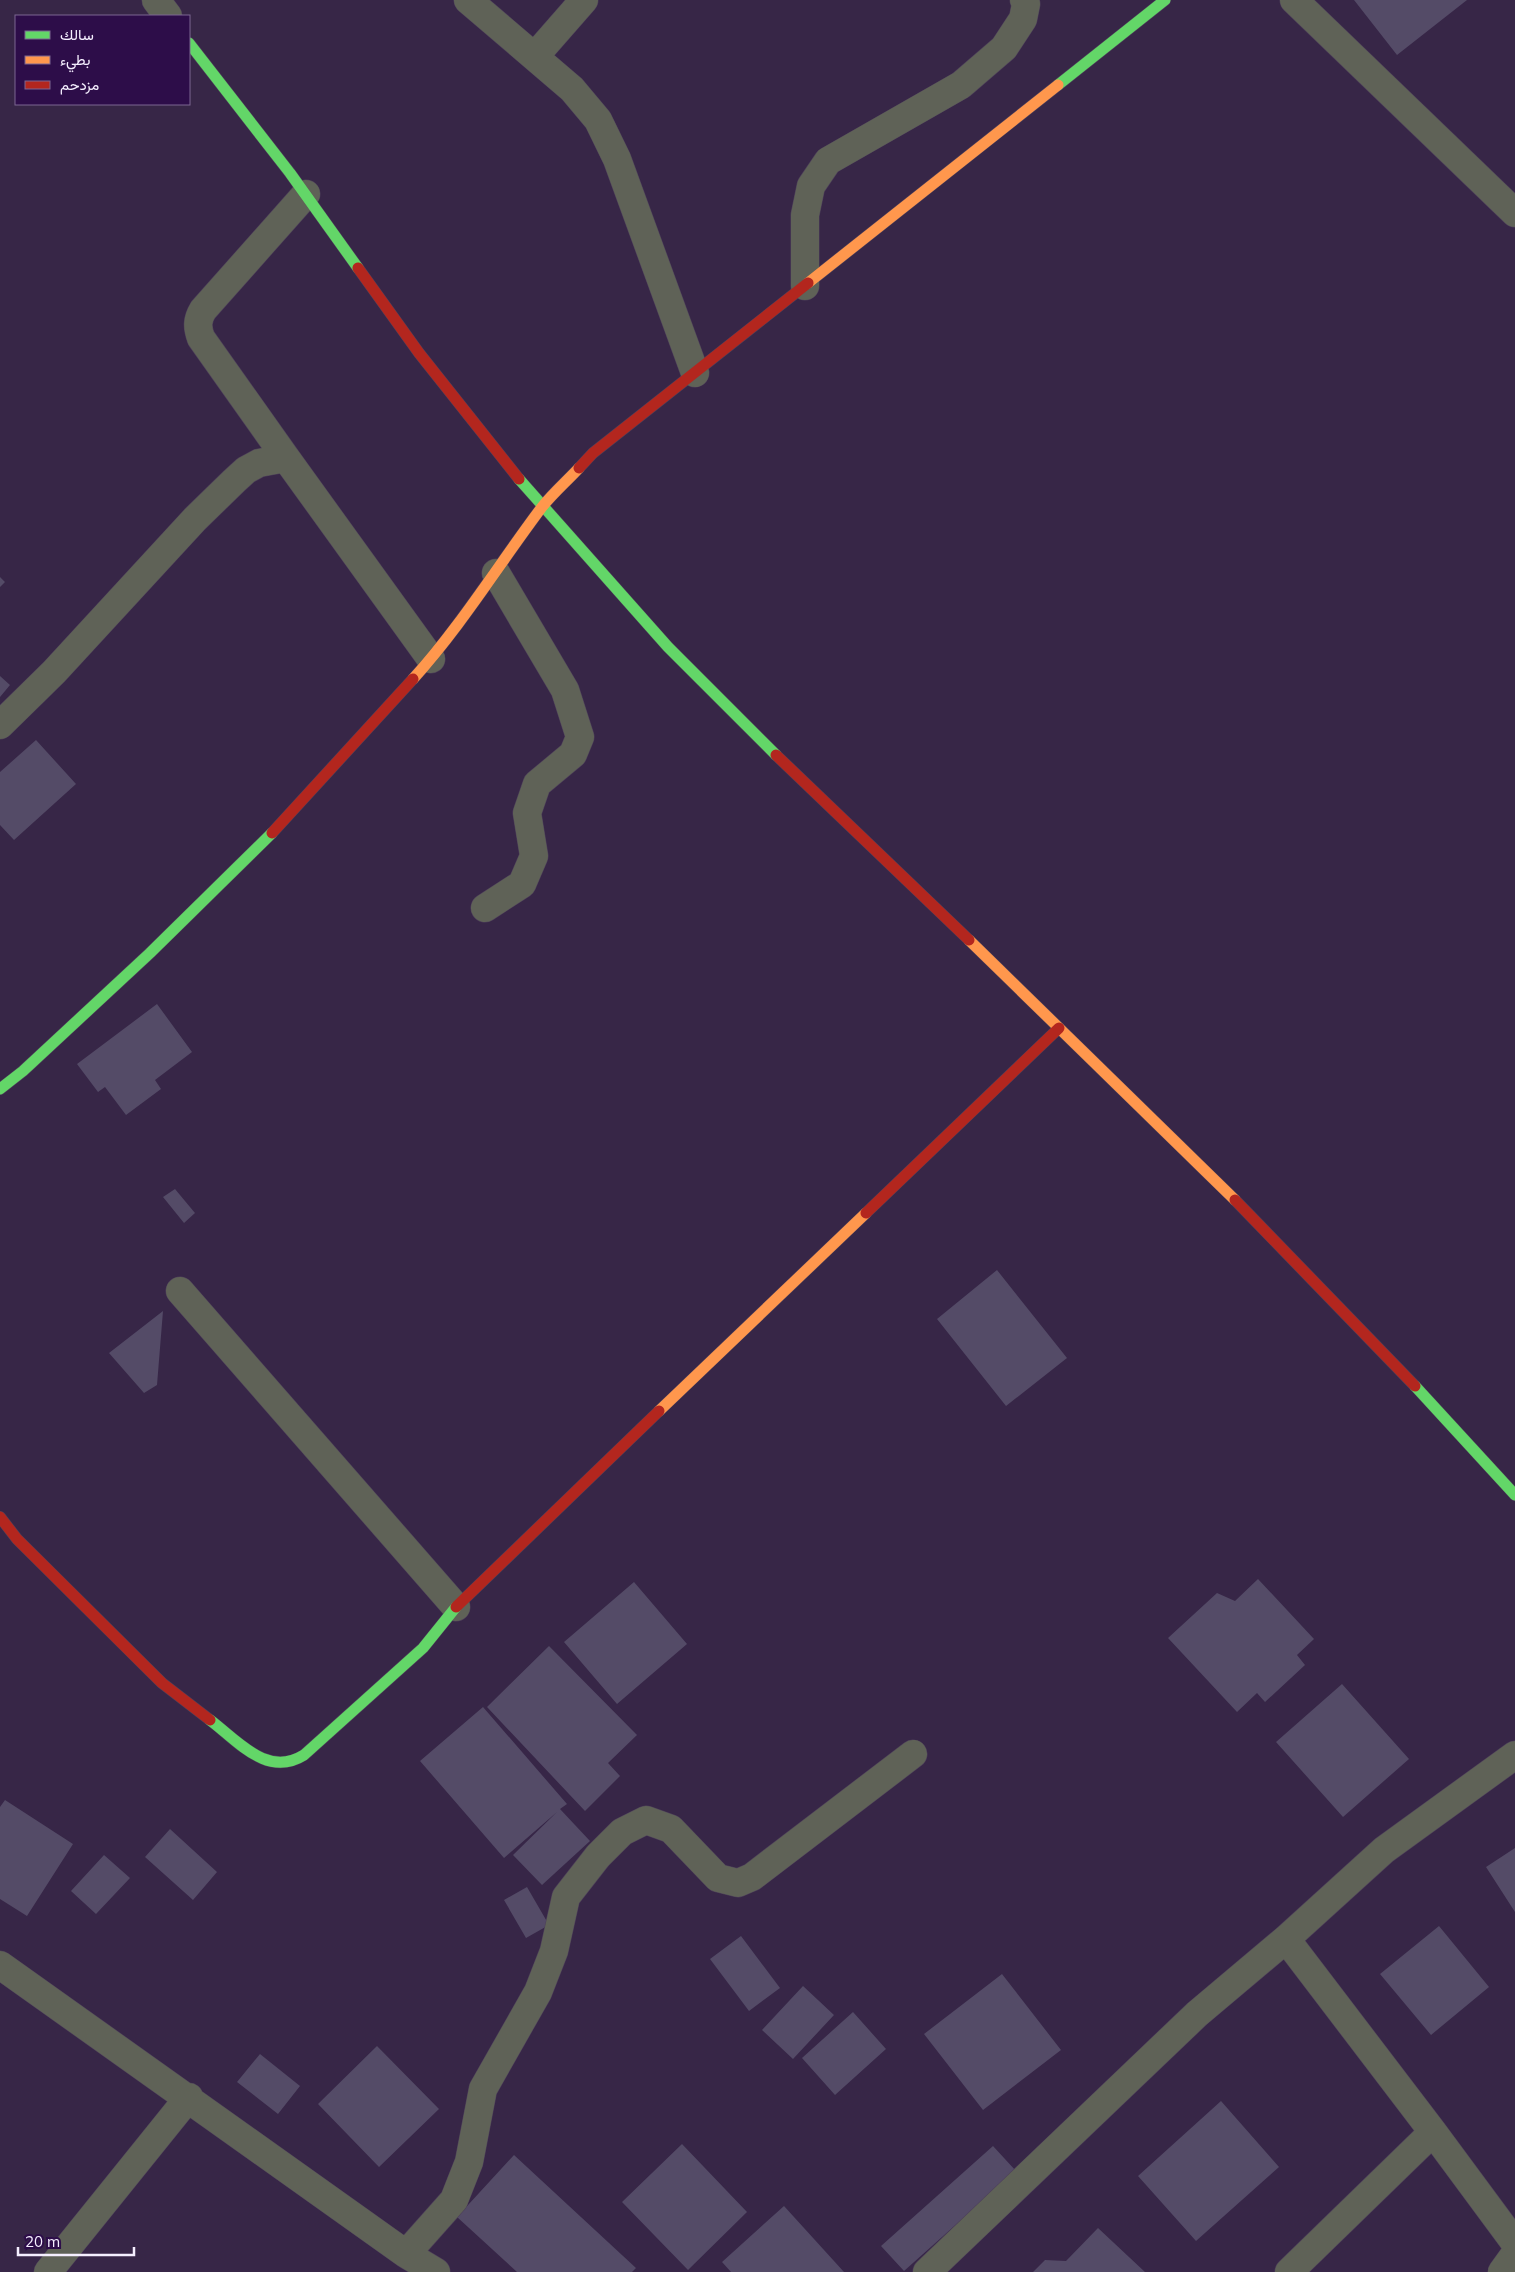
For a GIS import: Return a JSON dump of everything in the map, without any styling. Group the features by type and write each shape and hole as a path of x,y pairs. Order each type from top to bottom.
{"street":[{"path":"156,0 167,15"},
{"path":"468,0 536,56 572,89 602,128 617,159 695,373"},
{"path":"536,56 584,0"},
{"path":"805,286 806,215 811,186 828,162 961,85 1004,48 1023,20 1026,4 1024,0"},
{"path":"0,1089 23,1071 150,953 259,847 430,659 496,574 543,506 593,453 1165,0"},
{"path":"1294,0 1515,213"},
{"path":"190,44 306,194 361,275 420,354 543,506 612,586 674,653 1356,1321 1515,1495"},
{"path":"306,194 204,310 199,317 197,328 201,338 430,659"},
{"path":"0,725 54,672 189,526 234,481 246,470 259,463 286,458"},
{"path":"486,908 522,884 534,856 527,813 537,784 573,754 580,737 566,690 496,574"},
{"path":"0,1517 18,1539 162,1683 250,1752 275,1764 291,1763 304,1755 423,1648 456,1607 1059,1028"},
{"path":"180,1292 456,1607"},
{"path":"406,2254 454,2200 469,2162 482,2090 538,1992 554,1951 566,1898 598,1856 622,1832 646,1820 671,1829 718,1878 738,1883 752,1877 913,1754"},
{"path":"927,2272 1196,2014 1286,1939 1384,1850 1515,1755"},
{"path":"1286,1939 1434,2132 1515,2243"},
{"path":"0,1965 189,2097 406,2254 436,2272"},
{"path":"48,2272 189,2097"},
{"path":"1289,2272 1434,2132"},
{"path":"1502,2272 1515,2254"}],"building":[{"path":"1354,0 1467,0 1397,55"},
{"path":"0,577 5,582 0,587"},
{"path":"0,676 10,685 0,697"},
{"path":"36,740 76,784 14,840 0,825 0,772"},
{"path":"157,1004 192,1052 155,1080 161,1089 126,1115 105,1087 98,1092 77,1064"},
{"path":"175,1189 195,1213 184,1223 163,1197"},
{"path":"997,1270 1067,1358 1006,1406 937,1319"},
{"path":"163,1311 157,1385 144,1393 109,1353"},
{"path":"1258,1579 1314,1639 1297,1655 1305,1665 1265,1702 1257,1693 1237,1712 1168,1638 1217,1593 1235,1601"},
{"path":"634,1582 687,1644 617,1704 564,1642"},
{"path":"549,1646 637,1735 608,1763 620,1776 585,1811 487,1707"},
{"path":"1342,1684 1409,1759 1343,1817 1276,1742"},
{"path":"483,1707 567,1804 560,1809 590,1841 542,1885 513,1855 557,1812 504,1858 420,1761"},
{"path":"5,1800 73,1844 27,1916 0,1899 0,1807"},
{"path":"170,1829 217,1872 193,1900 145,1857"},
{"path":"1515,1848 1515,1912 1486,1867"},
{"path":"104,1855 130,1878 96,1914 71,1891"},
{"path":"527,1887 549,1925 526,1938 504,1900"},
{"path":"1439,1926 1489,1987 1431,2035 1380,1974"},
{"path":"741,1936 780,1988 749,2011 710,1959"},
{"path":"1002,1974 1061,2050 983,2110 924,2034"},
{"path":"803,1986 834,2015 793,2059 762,2030"},
{"path":"853,2012 886,2049 835,2095 802,2058"},
{"path":"377,2046 439,2109 379,2167 318,2104"},
{"path":"260,2054 300,2086 278,2114 237,2082"},
{"path":"1221,2101 1279,2167 1196,2241 1138,2176"},
{"path":"682,2144 747,2212 688,2270 622,2202"},
{"path":"993,2146 1016,2171 904,2271 881,2246"},
{"path":"514,2155 636,2268 632,2272 517,2272 457,2217"},
{"path":"784,2206 844,2272 731,2272 722,2262"},
{"path":"1098,2228 1145,2272 1033,2272 1045,2260 1066,2261"}],"traffic: fast":[{"path":"1058,85 1165,0"},
{"path":"190,44 290,173 358,268"},
{"path":"519,479 668,647 776,755"},
{"path":"0,1089 23,1071 150,953 272,833"},
{"path":"1415,1386 1515,1495"},
{"path":"210,1720 242,1746 265,1760 290,1761 304,1755 423,1648 456,1607"}],"traffic: slow":[{"path":"808,283 1058,85"},
{"path":"413,679 464,616 542,507 579,468"},
{"path":"969,940 1235,1200"},
{"path":"659,1411 866,1213"}],"traffic: jam":[{"path":"358,268 419,353 519,479"},
{"path":"579,468 593,453 808,283"},
{"path":"272,833 413,679"},
{"path":"776,755 969,940"},
{"path":"866,1213 1059,1028"},
{"path":"1235,1200 1415,1386"},
{"path":"456,1607 659,1411"},
{"path":"0,1517 17,1539 162,1683 210,1720"}]}
